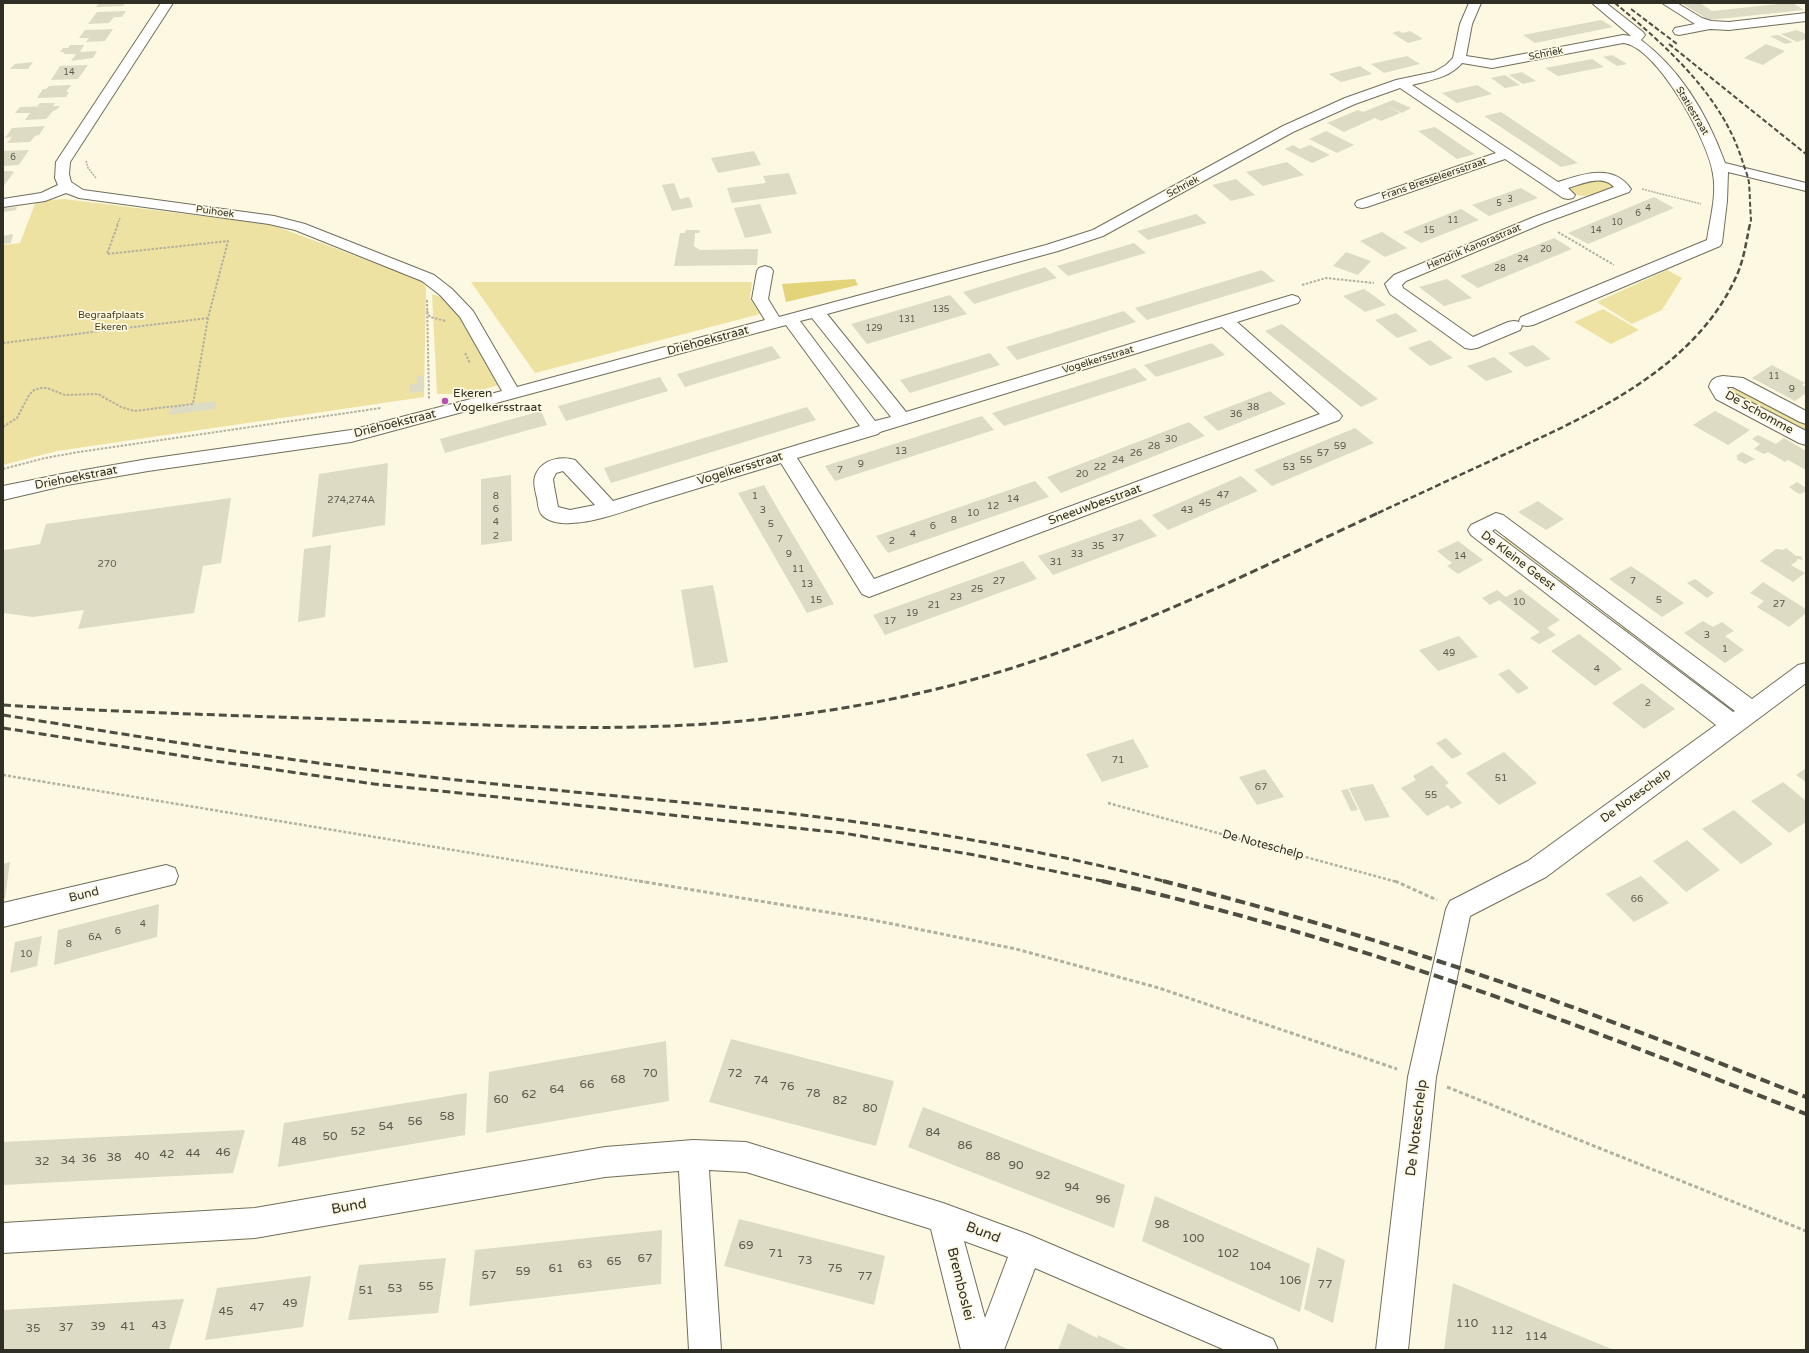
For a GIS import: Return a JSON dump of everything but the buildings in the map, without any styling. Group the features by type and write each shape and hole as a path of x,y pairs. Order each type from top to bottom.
{"street":[{"path":"3,203 45,197 66,187 61,176 63,162 167,3"},
{"path":"1459,59 1466,24 1475,3"},
{"name":"Statiestraat","path":"1598,3 1638,35 1634,40 1658,62 1688,100 1710,141 1719,166"},
{"path":"1668,3 1698,21 1710,25"},
{"path":"1679,31 1710,25 1729,26 1806,17"},
{"name":"Schriek","path":"896,289 1052,248 1098,233 1288,129 1350,101 1401,83 1438,75 1451,68 1459,59 1492,64 1623,39 1634,40"},
{"name":"Frans Bresseleersstraat","path":"1401,83 1581,204"},
{"name":"Frans Bresseleersstraat","path":"1362,204 1506,154"},
{"path":"1393,284 1396,291 1471,344 1714,243 1719,208 1721,176 1719,166 1806,188"},
{"path":"1555,187 1598,176 1616,180 1621,184"},
{"name":"Hendrik Kanorastraat","path":"1393,284 1400,278 1539,220 1624,189 1621,184"},
{"name":"Puihoek","path":"66,187 79,194 269,219 300,227 428,278 446,292 467,315 512,394"},
{"path":"765,271 760,299 782,321 872,430"},
{"name":"Driehoekstraat","path":"3,493 67,479 148,465 351,436 512,394 896,289"},
{"name":"Vogelkersstraat","path":"609,509 872,430 1292,300"},
{"path":"816,312 903,420"},
{"name":"Sneeuwbesstraat","path":"786,456 869,589 1333,416 1226,321"},
{"name":"De Schomme","path":"1806,418 1737,382 1723,381 1719,384 1718,387 1722,394 1806,439"},
{"name":"De Kleine Geest","path":"1733,725 1478,530 1496,520 1752,710"},
{"name":"De Noteschelp","path":"1392,1350 1422,1077 1459,909 1537,869 1806,671"},
{"name":"Bund","path":"3,915 166,876"},
{"path":"693,1155 704,1350"},
{"name":"Bund","path":"3,1238 254,1223 605,1162 693,1155 746,1157 944,1218 1027,1249 1262,1350"},
{"name":"Bremboslei","path":"944,1218 977,1350"},
{"path":"988,1350 1027,1249"}],"path":[{"path":"87,156 85,163 93,176 98,179"},
{"path":"1621,184 1719,208"},
{"path":"3,426 17,418 21,413 29,394 34,390 41,388 47,388 65,394 98,394 121,408 134,411 193,404 208,318 228,241 107,254 120,218"},
{"path":"1539,220 1632,276"},
{"path":"1292,300 1296,287 1326,278 1393,284"},
{"path":"427,295 429,399"},
{"path":"3,343 208,318"},
{"path":"423,400 434,398"},
{"path":"3,469 45,458 79,452 384,407"},
{"path":"3,776 860,918 1016,949 1159,988 1422,1077 1806,1231"},
{"name":"De Noteschelp","path":"1108,803 1393,880 1459,909"}],"green space":[{"path":"1599,178 1607,180 1613,186 1590,196 1579,195 1568,190 1568,187"},
{"name":"Begraafplaats Ekeren","path":"64,199 266,224 278,227 423,281 426,289 424,397 57,451 3,465 3,245 20,243 36,201"},
{"path":"1667,270 1682,278 1662,310 1632,324 1597,302"},
{"path":"471,282 752,282 750,298 760,314 535,373"},
{"path":"432,294 447,299 460,312 503,384 466,394 437,394"},
{"path":"1603,309 1639,330 1611,344 1574,322"},
{"path":"1735,386 1806,424 1806,433 1728,391"},
{"path":"1508,536 1574,585 1570,588 1622,628 1627,625 1634,630 1625,636 1555,583 1560,580 1512,544 1507,547 1499,541"}],"shaded area":[{"path":"855,279 858,285 786,302 782,284"}],"railway":[{"path":"1615,3 1654,37 1691,74 1722,116 1734,139 1748,178 1751,220 1750,225"},
{"path":"1631,9 1677,44"},
{"path":"1669,44 1806,154"},
{"path":"1378,513 1569,424 1603,406 1666,364 1694,339 1717,310 1739,271 1750,224"},
{"path":"3,705 147,712 573,727 674,726 791,716 869,704 907,696 1002,671 1057,653 1167,610 1380,512"},
{"path":"3,715 240,752 417,776 777,812 924,832 1071,859 1163,881"},
{"path":"3,728 374,784 843,833 975,855 1107,882"},
{"path":"1102,881 1282,927 1370,954 1546,1015 1806,1114"},
{"path":"1163,881 1167,882"},
{"path":"1163,881 1336,929 1485,976 1623,1026 1806,1097"}],"place":[{"name":"Ekeren Vogelkersstraat","path":"445,401"}]}
